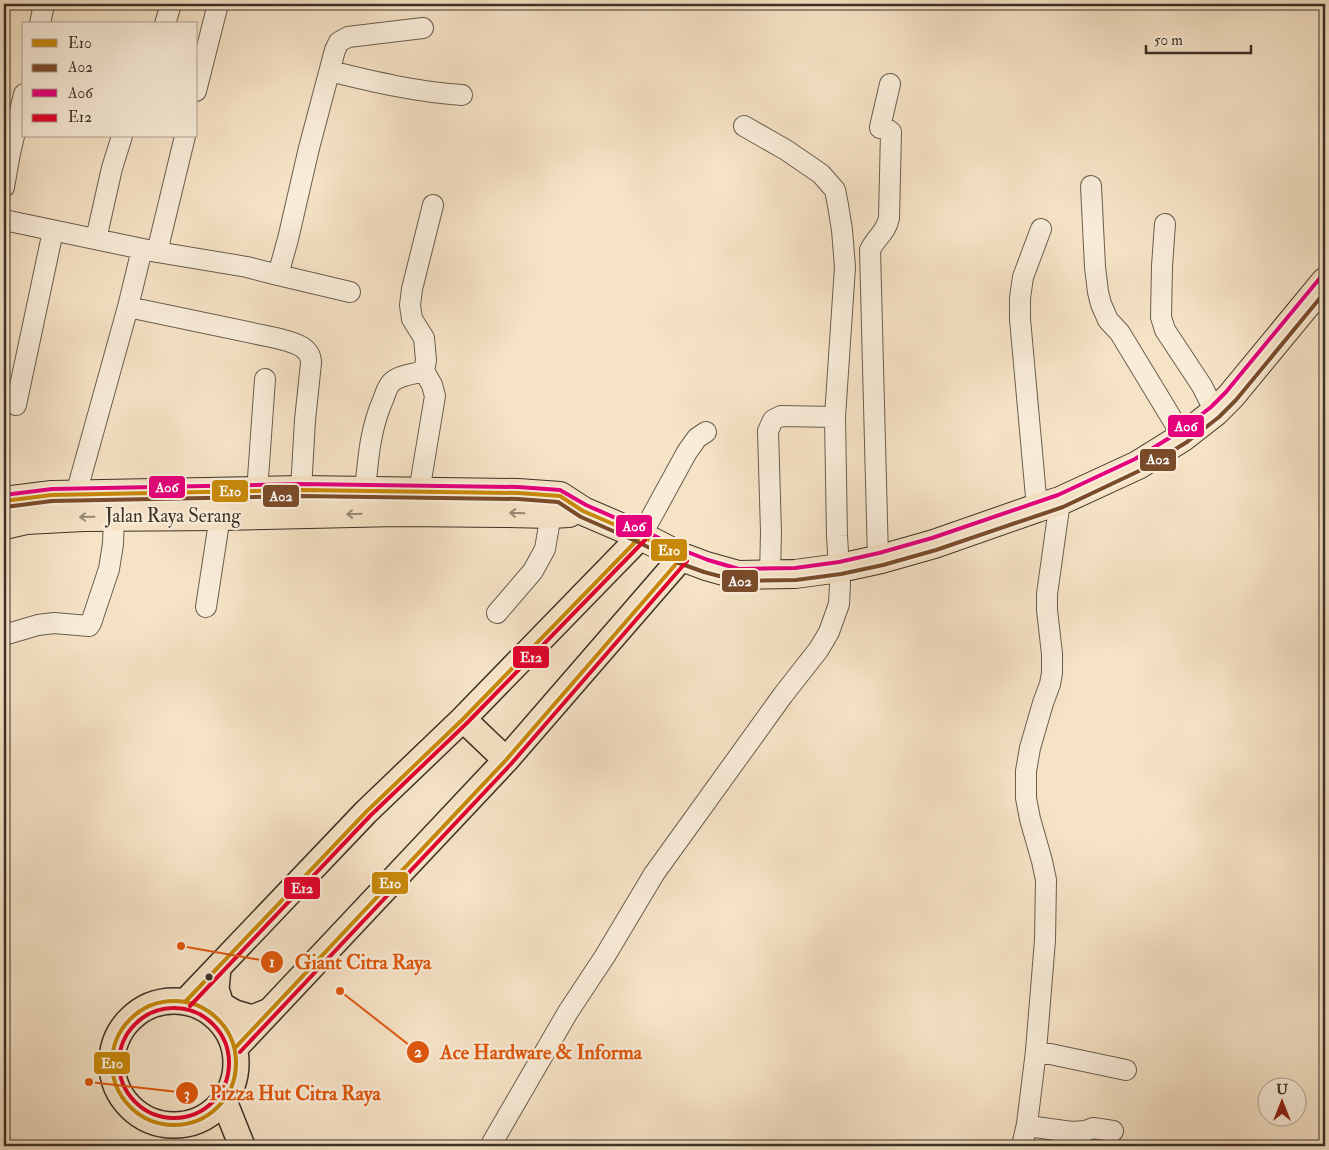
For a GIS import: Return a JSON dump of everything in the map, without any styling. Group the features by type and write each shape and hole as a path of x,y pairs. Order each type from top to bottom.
{"highway":[{"name":"Jalan Raya Serang","path":"4,501 28,497 76,494 301,490 518,493 560,496 583,511 641,536 682,557 738,575 770,576 840,568 934,544 1049,504 1138,465 1183,437 1231,396 1325,282"},
{"name":"Jalan Raya Serang","path":"4,525 48,518 114,516 397,512 551,514 583,511"}],"main road":[{"path":"185,1002 366,812 463,718 641,536"},
{"path":"235,1048 506,760 682,557"},
{"path":"463,718 506,760"},
{"path":"218,968 216,989 221,1005 235,1013 252,1018 270,1011"},
{"path":"165,1002 185,1002 202,1008 217,1018 228,1032 235,1048 237,1066 233,1084 224,1101 208,1116 188,1124 169,1136 130,1108 118,1092 112,1073 112,1054 118,1035 130,1019 146,1007 165,1002"},
{"path":"224,1101 242,1146"}],"street":[{"path":"40,22 44,4"},
{"path":"166,22 171,4"},
{"path":"198,79 218,4"},
{"path":"278,275 309,148 339,42 348,37 423,28"},
{"path":"330,71 394,86 433,93 462,95"},
{"path":"878,559 870,250 886,230 889,218 891,132 880,128 880,126 890,84"},
{"path":"4,187 7,153 22,101"},
{"path":"492,1143 568,1012 610,949 654,874 830,632 839,604 840,568 837,536 835,417 846,267 842,230 834,190 821,174 807,163 744,126"},
{"path":"96,239 112,168 121,138"},
{"path":"76,494 128,307 150,250 184,138"},
{"path":"1092,186 1095,267 1101,304 1108,320 1120,333 1183,437"},
{"path":"419,492 435,396 432,385 424,371 426,360 424,338 412,319 410,305 412,289 433,205"},
{"path":"4,220 247,268 350,292"},
{"path":"1165,224 1162,266 1162,318 1166,330 1202,386 1214,412"},
{"path":"1022,1146 1036,1051 1045,940 1046,880 1026,798 1026,771 1035,730 1052,673 1047,610 1049,504 1020,319 1023,277 1041,229"},
{"path":"16,405 53,231"},
{"path":"128,307 276,338 305,348 311,356 311,363 301,490"},
{"path":"364,491 372,434 386,392 397,379 424,371"},
{"path":"257,492 265,379"},
{"path":"770,576 771,532 768,431 773,420 781,416 835,417"},
{"path":"641,536 687,452 697,438 706,432"},
{"path":"497,614 533,571 545,549 551,514"},
{"path":"4,635 38,625 54,623 89,626 91,624 109,569 113,544 114,516"},
{"path":"206,607 220,516"},
{"path":"1036,1051 1126,1070"},
{"path":"1026,1124 1072,1132 1093,1128 1113,1131"}],"transit line":[{"name":"A06","path":"4,495 52,489 301,484 518,487 560,490 586,505 685,551 739,569 795,568 839,562 932,538 1058,495 1135,459 1179,432 1211,407 1226,392 1320,278"},
{"name":"A02","path":"5,507 52,501 301,496 518,499 558,502 581,517 638,542 679,563 738,581 796,580 841,574 883,565 936,550 1063,507 1141,470 1187,442 1219,417 1236,400 1325,292"},
{"name":"E10","path":"4,501 52,495 301,490 518,493 560,496 583,511 641,536 682,557 506,760 235,1048"},
{"name":"E10","path":"185,1002 366,812 463,719 641,536"},
{"name":"E12","path":"190,1006 370,816 467,723 645,540"},
{"name":"E12","path":"240,1052 511,764 687,561"},
{"name":"E10","path":"174,1001 198,1006 218,1019 231,1039 236,1063 231,1087 218,1107 198,1120 174,1125 150,1120 130,1107 117,1087 112,1063 117,1039 130,1019 150,1006 174,1001"},
{"name":"E12","path":"174,1008 195,1012 213,1024 225,1042 229,1063 225,1084 213,1102 195,1114 174,1118 153,1114 135,1102 123,1084 119,1063 123,1042 135,1024 153,1012 174,1008"}],"place":[{"name":"Giant Citra Raya","path":"181,946"},
{"name":"Ace Hardware & Informa","path":"340,991"},
{"name":"Pizza Hut Citra Raya","path":"89,1082"}]}
